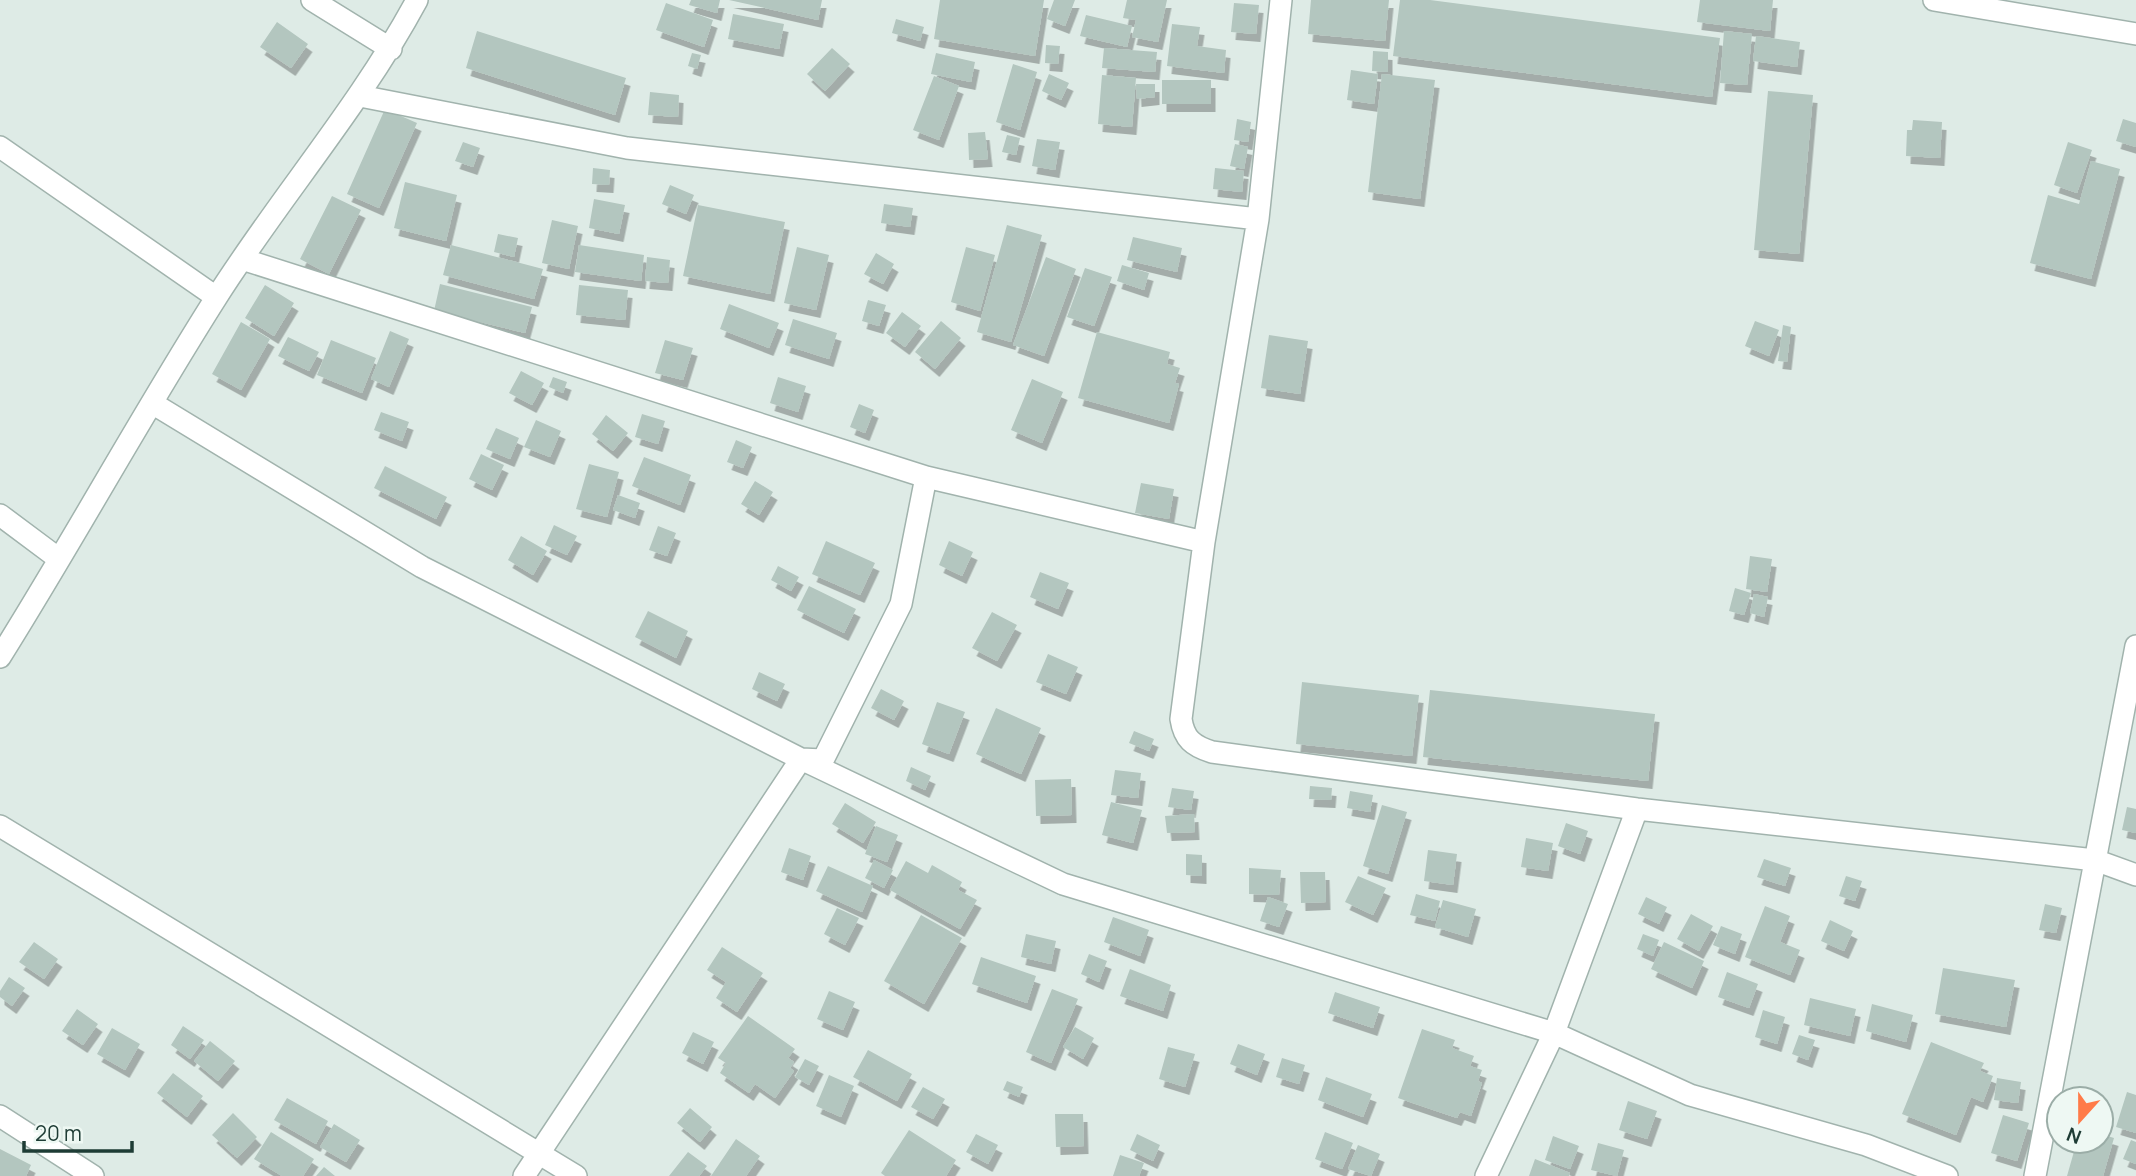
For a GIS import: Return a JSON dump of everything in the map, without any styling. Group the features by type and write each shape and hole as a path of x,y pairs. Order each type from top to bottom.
{"street":[{"path":"312,0 391,49"},
{"path":"0,657 216,297 360,96 391,49 417,0"},
{"path":"1281,0 1258,219 1204,542 1181,719 1183,731 1199,748 1637,809 2095,860 2136,875"},
{"path":"1934,0 2136,34"},
{"path":"360,96 627,148 1258,219"},
{"path":"0,147 216,297"},
{"path":"242,259 926,477 1204,542"},
{"path":"152,403 422,567 801,759 1063,884 1554,1033 1690,1095 1866,1145 1947,1176"},
{"path":"801,759 823,760 901,604 926,477"},
{"path":"0,515 59,559"},
{"path":"2035,1176 2136,646"},
{"path":"524,1176 801,759"},
{"path":"1486,1176 1554,1033 1637,809"},
{"path":"0,826 576,1176"},
{"path":"0,1116 93,1176"}],"building":[{"path":"691,0 720,0 717,13 689,5"},
{"path":"729,0 822,0 818,20"},
{"path":"940,0 1044,0 1035,56 934,39"},
{"path":"1054,0 1075,0 1065,26 1047,19"},
{"path":"1127,0 1167,0 1158,42 1132,37 1136,20 1123,18"},
{"path":"1311,0 1389,0 1385,41 1308,34"},
{"path":"1400,0 1430,0 1720,38 1712,97 1393,56"},
{"path":"1700,0 1773,0 1770,31 1697,22"},
{"path":"666,3 713,20 704,47 656,30"},
{"path":"1234,3 1259,5 1256,34 1231,32"},
{"path":"733,14 784,24 779,49 728,39"},
{"path":"1086,15 1132,26 1127,47 1080,36"},
{"path":"896,19 924,27 920,41 892,33"},
{"path":"277,22 308,44 291,68 260,47"},
{"path":"1172,24 1200,27 1197,46 1226,50 1224,73 1167,66"},
{"path":"477,31 626,78 615,115 466,68"},
{"path":"1724,31 1752,34 1747,85 1720,83"},
{"path":"1756,36 1800,42 1797,67 1753,61"},
{"path":"1046,45 1060,46 1058,64 1045,63"},
{"path":"832,48 850,64 825,91 807,74"},
{"path":"1104,48 1157,52 1155,72 1102,68"},
{"path":"1373,51 1388,52 1388,72 1372,71"},
{"path":"692,53 701,55 697,69 688,66"},
{"path":"936,53 975,62 971,82 931,74"},
{"path":"1013,64 1037,72 1020,130 996,122"},
{"path":"1351,70 1378,74 1374,104 1347,100"},
{"path":"1049,74 1069,83 1061,100 1042,91"},
{"path":"1382,74 1435,80 1420,199 1368,192"},
{"path":"1102,75 1136,78 1132,127 1098,124"},
{"path":"934,76 959,86 939,140 913,130"},
{"path":"1162,80 1211,80 1211,104 1162,104"},
{"path":"1136,84 1155,84 1155,97 1137,99"},
{"path":"1768,91 1813,95 1799,254 1754,250"},
{"path":"650,92 679,95 678,117 648,115"},
{"path":"385,109 417,123 379,208 347,194"},
{"path":"1237,119 1251,122 1248,142 1234,140"},
{"path":"2123,119 2136,123 2136,147 2116,141"},
{"path":"1913,120 1942,122 1940,158 1906,156 1907,130 1912,130"},
{"path":"985,132 988,159 969,160 968,133"},
{"path":"1007,135 1020,138 1016,155 1002,152"},
{"path":"1037,139 1060,142 1055,170 1032,166"},
{"path":"463,142 480,148 473,167 455,161"},
{"path":"2068,142 2092,150 2077,193 2054,185"},
{"path":"1235,144 1248,147 1244,169 1230,166"},
{"path":"2091,161 2120,169 2091,279 2030,263 2048,195 2079,204"},
{"path":"593,168 610,170 609,185 592,184"},
{"path":"1215,168 1244,171 1242,192 1213,189"},
{"path":"405,182 457,195 446,241 394,228"},
{"path":"670,185 694,195 686,214 662,204"},
{"path":"332,196 361,210 329,274 300,259"},
{"path":"594,199 625,205 619,234 589,228"},
{"path":"884,204 913,208 910,227 881,223"},
{"path":"698,205 785,222 770,294 683,276"},
{"path":"552,220 578,226 569,269 542,263"},
{"path":"1007,225 1042,235 1011,342 977,332"},
{"path":"498,234 518,238 514,257 494,252"},
{"path":"1133,237 1182,248 1177,272 1127,260"},
{"path":"451,245 543,269 534,299 443,275"},
{"path":"579,245 644,255 641,281 575,272"},
{"path":"797,247 829,255 816,310 784,303"},
{"path":"966,247 995,255 980,311 951,302"},
{"path":"876,253 894,264 883,284 864,274"},
{"path":"647,257 670,260 668,283 645,281"},
{"path":"1046,257 1076,269 1044,356 1013,345"},
{"path":"1122,265 1149,273 1144,290 1117,281"},
{"path":"1085,268 1112,277 1094,326 1067,317"},
{"path":"440,284 532,307 525,333 434,311"},
{"path":"265,285 294,303 274,336 245,318"},
{"path":"579,285 628,290 625,320 576,315"},
{"path":"868,300 886,305 879,326 862,321"},
{"path":"729,304 779,323 769,348 720,329"},
{"path":"902,312 921,326 905,347 886,333"},
{"path":"793,319 837,333 829,359 785,345"},
{"path":"941,321 961,338 935,369 915,352"},
{"path":"1755,321 1779,330 1769,356 1745,346"},
{"path":"241,322 270,339 241,390 212,374"},
{"path":"1783,325 1791,327 1787,362 1778,361"},
{"path":"390,331 409,339 389,387 371,379"},
{"path":"1097,332 1170,352 1167,364 1180,368 1175,383 1179,384 1169,423 1078,398"},
{"path":"1269,335 1308,341 1300,394 1261,388"},
{"path":"288,337 319,352 309,371 278,356"},
{"path":"331,340 376,358 362,393 317,375"},
{"path":"665,340 693,348 683,380 655,373"},
{"path":"521,371 544,383 532,405 509,393"},
{"path":"553,377 567,382 563,393 549,387"},
{"path":"778,377 806,386 798,412 770,403"},
{"path":"1032,379 1063,392 1042,443 1011,430"},
{"path":"859,404 874,410 865,433 850,427"},
{"path":"381,412 409,422 402,441 374,430"},
{"path":"642,414 665,421 658,444 635,437"},
{"path":"606,415 628,433 613,451 592,434"},
{"path":"536,420 561,431 550,457 524,447"},
{"path":"496,428 519,438 510,459 486,449"},
{"path":"736,440 752,447 743,468 727,462"},
{"path":"481,454 504,465 492,490 469,479"},
{"path":"644,457 691,475 680,505 632,486"},
{"path":"589,464 619,472 607,517 576,509"},
{"path":"385,466 447,497 436,519 374,488"},
{"path":"755,481 773,492 759,515 741,504"},
{"path":"1141,483 1174,489 1169,519 1135,513"},
{"path":"618,495 640,503 635,518 613,510"},
{"path":"554,525 577,536 567,555 545,545"},
{"path":"658,526 676,533 667,556 649,550"},
{"path":"521,536 547,551 533,575 508,560"},
{"path":"826,541 875,563 860,595 812,574"},
{"path":"949,541 973,552 962,576 939,565"},
{"path":"1750,556 1772,559 1767,592 1746,589"},
{"path":"778,566 799,577 791,591 771,580"},
{"path":"1040,572 1069,583 1058,609 1030,597"},
{"path":"809,586 856,609 844,633 797,610"},
{"path":"1735,588 1751,593 1744,615 1729,611"},
{"path":"1754,594 1768,597 1764,617 1750,613"},
{"path":"648,611 688,631 676,658 635,637"},
{"path":"992,612 1017,625 997,661 972,648"},
{"path":"1048,654 1078,667 1066,694 1036,682"},
{"path":"759,672 785,684 777,701 752,689"},
{"path":"1302,682 1419,695 1412,756 1296,744"},
{"path":"881,689 904,701 894,720 871,708"},
{"path":"1430,690 1655,714 1648,781 1423,757"},
{"path":"937,702 965,712 949,754 922,744"},
{"path":"996,708 1041,728 1021,774 976,754"},
{"path":"1134,731 1154,739 1149,751 1129,743"},
{"path":"911,767 931,776 925,790 906,781"},
{"path":"1115,770 1141,773 1138,798 1111,795"},
{"path":"1071,779 1072,815 1036,816 1035,780"},
{"path":"1310,786 1332,788 1331,800 1309,799"},
{"path":"1172,788 1194,791 1191,810 1168,807"},
{"path":"1350,791 1373,795 1370,812 1347,808"},
{"path":"1111,802 1142,810 1133,843 1102,835"},
{"path":"845,803 876,822 863,843 832,824"},
{"path":"1382,805 1407,812 1388,874 1363,866"},
{"path":"2127,807 2136,809 2136,833 2122,830"},
{"path":"1194,814 1195,832 1167,833 1165,816"},
{"path":"1566,823 1588,831 1580,854 1558,846"},
{"path":"876,826 898,835 887,862 865,854"},
{"path":"1526,838 1553,843 1548,871 1521,867"},
{"path":"789,848 811,856 803,880 781,872"},
{"path":"1428,850 1457,854 1453,885 1424,881"},
{"path":"1186,854 1202,855 1202,876 1186,875"},
{"path":"1764,859 1791,868 1785,886 1757,877"},
{"path":"874,860 893,870 884,888 865,878"},
{"path":"906,861 928,873 932,865 962,882 958,890 977,900 960,929 890,890"},
{"path":"828,866 873,886 862,912 816,891"},
{"path":"1249,868 1281,870 1279,895 1249,894"},
{"path":"1300,872 1325,872 1326,902 1301,903"},
{"path":"1358,876 1386,888 1373,915 1345,902"},
{"path":"1846,876 1862,881 1855,901 1839,896"},
{"path":"1416,894 1440,901 1435,921 1410,915"},
{"path":"1268,897 1288,904 1279,927 1260,921"},
{"path":"1646,897 1667,907 1659,924 1638,914"},
{"path":"1443,900 1476,909 1468,937 1435,927"},
{"path":"2045,904 2062,908 2056,933 2039,930"},
{"path":"1765,906 1790,916 1780,942 1800,950 1790,975 1745,957"},
{"path":"837,908 859,918 845,945 824,934"},
{"path":"1691,914 1713,926 1699,951 1677,939"},
{"path":"921,915 962,938 924,1004 884,981"},
{"path":"1113,917 1149,930 1140,956 1104,942"},
{"path":"1830,920 1853,931 1844,951 1821,941"},
{"path":"1721,926 1742,934 1735,954 1713,945"},
{"path":"1026,934 1056,941 1051,964 1021,957"},
{"path":"1643,934 1659,940 1653,956 1637,949"},
{"path":"34,942 58,959 44,979 19,962"},
{"path":"1664,942 1704,961 1692,988 1651,969"},
{"path":"722,947 763,973 737,1012 716,998 726,982 707,970"},
{"path":"1089,954 1107,961 1099,982 1081,974"},
{"path":"981,957 1036,976 1027,1003 972,984"},
{"path":"1943,968 2015,980 2006,1027 1935,1014"},
{"path":"1130,969 1171,985 1163,1011 1120,996"},
{"path":"1727,972 1758,984 1749,1008 1718,997"},
{"path":"9,977 25,988 12,1006 0,997 0,991"},
{"path":"1052,989 1078,999 1051,1063 1026,1052"},
{"path":"829,991 855,1002 843,1030 817,1019"},
{"path":"1335,992 1380,1007 1373,1028 1328,1013"},
{"path":"1810,998 1856,1009 1850,1036 1804,1025"},
{"path":"1872,1004 1913,1015 1906,1042 1866,1031"},
{"path":"77,1009 98,1024 83,1045 62,1031"},
{"path":"1763,1010 1785,1017 1777,1044 1755,1037"},
{"path":"748,1016 795,1049 788,1058 794,1062 790,1068 794,1071 775,1098 755,1084 749,1093 720,1073 726,1063 718,1058"},
{"path":"183,1026 204,1040 190,1059 171,1045"},
{"path":"1075,1027 1094,1038 1083,1059 1063,1047"},
{"path":"112,1028 140,1044 125,1070 97,1054"},
{"path":"1422,1029 1455,1040 1452,1048 1474,1056 1470,1066 1482,1070 1478,1081 1482,1083 1471,1116 1460,1112 1457,1118 1398,1098"},
{"path":"693,1032 714,1042 703,1064 682,1053"},
{"path":"1799,1035 1815,1040 1808,1060 1792,1054"},
{"path":"210,1041 235,1061 218,1081 194,1061"},
{"path":"1931,1042 1984,1063 1980,1071 1993,1076 1983,1102 1971,1097 1956,1135 1902,1114"},
{"path":"1238,1044 1265,1054 1257,1075 1230,1064"},
{"path":"1168,1047 1195,1054 1185,1087 1159,1079"},
{"path":"868,1050 912,1074 897,1101 853,1077"},
{"path":"1282,1058 1305,1065 1299,1084 1276,1077"},
{"path":"805,1059 819,1066 809,1085 795,1077"},
{"path":"173,1073 203,1096 187,1117 157,1093"},
{"path":"829,1075 854,1086 841,1117 816,1106"},
{"path":"1326,1077 1372,1094 1363,1117 1318,1100"},
{"path":"1997,1078 2021,1082 2018,1103 1994,1100"},
{"path":"1007,1081 1023,1087 1019,1097 1003,1090"},
{"path":"923,1087 945,1099 933,1119 911,1107"},
{"path":"2127,1092 2136,1095 2136,1133 2116,1127"},
{"path":"287,1098 328,1121 316,1144 274,1120"},
{"path":"1628,1101 1657,1111 1647,1139 1619,1130"},
{"path":"690,1108 712,1127 700,1142 677,1123"},
{"path":"233,1113 257,1137 237,1158 212,1135"},
{"path":"1055,1114 1083,1114 1084,1146 1056,1147"},
{"path":"2003,1115 2029,1123 2017,1161 1991,1153"},
{"path":"334,1124 360,1140 346,1162 320,1147"},
{"path":"909,1130 956,1160 946,1176 885,1176 881,1173"},
{"path":"271,1132 314,1159 303,1176 282,1176 254,1159"},
{"path":"1325,1132 1353,1143 1342,1169 1315,1159"},
{"path":"976,1134 998,1145 988,1164 966,1152"},
{"path":"1137,1134 1160,1145 1153,1161 1130,1150"},
{"path":"1553,1136 1579,1146 1570,1169 1545,1160"},
{"path":"736,1139 760,1156 746,1176 711,1176"},
{"path":"2131,1140 2136,1142 2136,1164 2123,1159"},
{"path":"1598,1143 1624,1150 1617,1176 1591,1170"},
{"path":"1358,1145 1380,1154 1371,1176 1348,1169"},
{"path":"0,1149 31,1165 26,1176 0,1176"},
{"path":"688,1152 707,1166 699,1176 669,1176"},
{"path":"1120,1155 1144,1163 1139,1176 1113,1176"},
{"path":"2073,1155 2109,1155 2103,1176 2067,1176"},
{"path":"1535,1159 1570,1173 1569,1176 1529,1176"},
{"path":"324,1167 335,1176 316,1176"}]}
